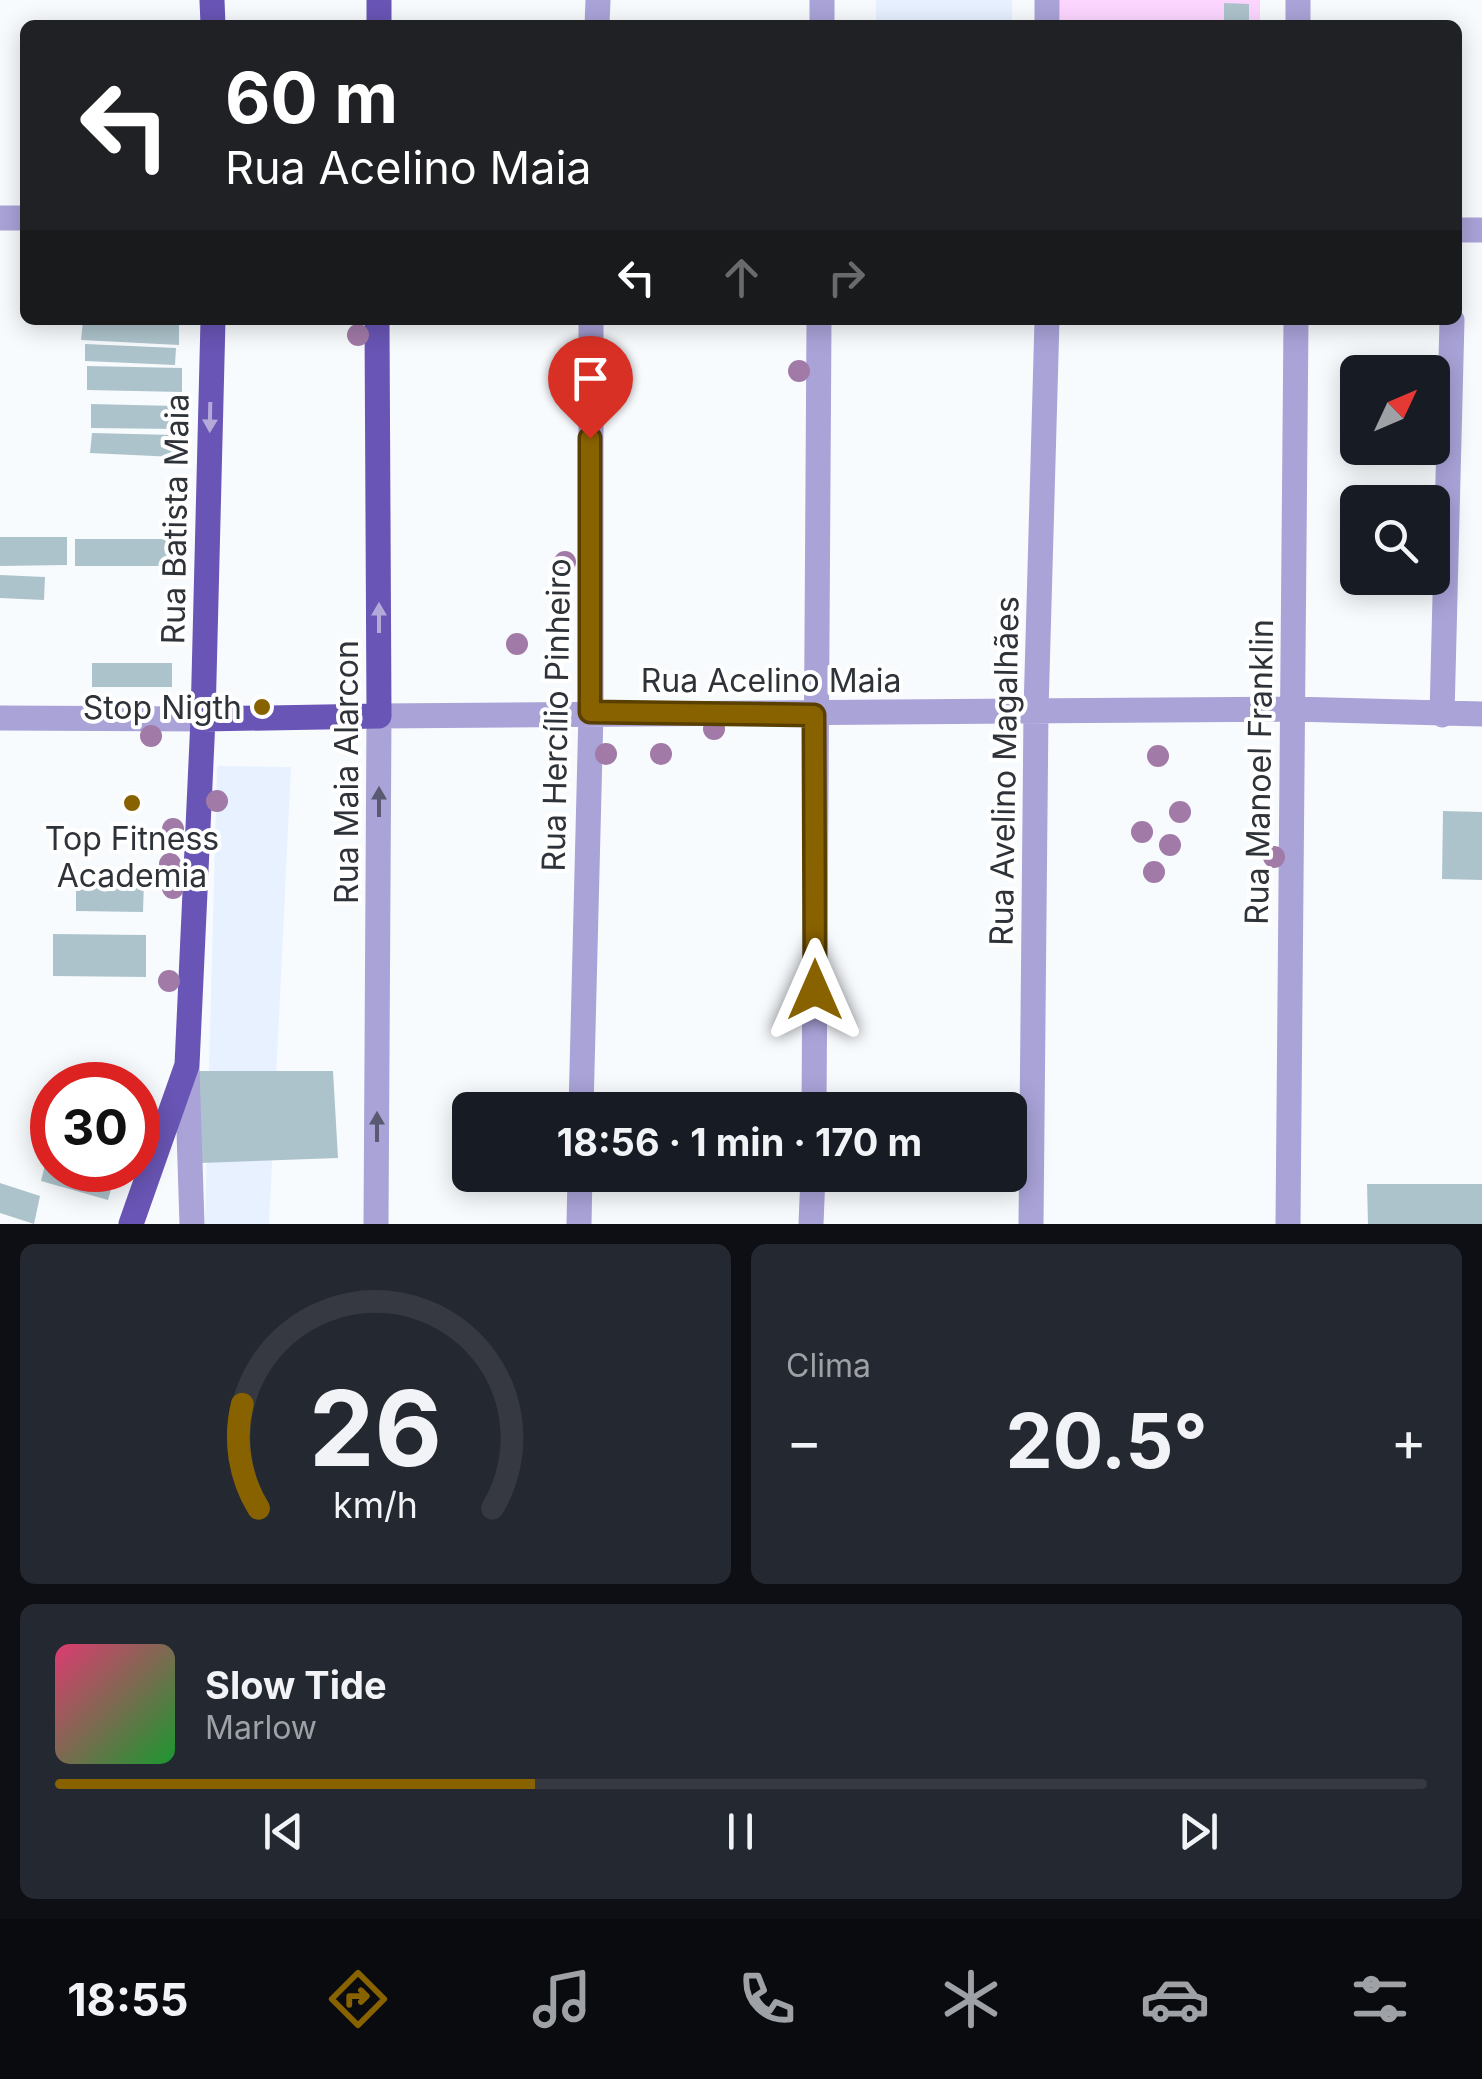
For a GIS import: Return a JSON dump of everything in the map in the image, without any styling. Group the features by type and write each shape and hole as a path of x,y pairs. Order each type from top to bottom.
{"main road":[{"name":"Rua Batista Maia","path":"131,1224 187,1065 203,719 213,325"},
{"name":"Rua Maia Alarcon","path":"377,325 380,716"},
{"name":"Rua Acelino Maia","path":"203,719 380,716"}],"street":[{"name":"Rua Hercílio Pinheiro","path":"581,1092 590,712 590,325"},
{"path":"814,1092 818,325"},
{"name":"Rua Avelino Magalhães","path":"1031,1224 1036,711 1047,325"},
{"name":"Rua Manoel Franklin","path":"1288,1224 1296,325"},
{"path":"1442,715 1452,325"},
{"name":"Rua Acelino Maia","path":"380,716 1292,709 1482,714"},
{"name":"Rua Maia Alarcon","path":"376,1224 380,716"},
{"name":"Rua Acelino Maia","path":"0,718 203,719"},
{"path":"187,1065 192,1224"},
{"path":"579,1224 580,1192"},
{"path":"812,1192 812,1224"}],"shaded area":[{"path":"876,0 1012,0 1012,20 876,20"},
{"path":"1059,0 1260,0 1260,20 1060,20"},
{"path":"217,766 291,767 269,1224 205,1224"}],"building":[{"path":"1224,3 1249,4 1249,20 1224,20"},
{"path":"82,325 179,325 179,345 81,340"},
{"path":"85,344 176,348 175,365 85,361"},
{"path":"87,366 182,368 182,392 87,390"},
{"path":"91,404 176,406 176,429 91,428"},
{"path":"92,433 174,435 175,457 90,453"},
{"path":"0,537 67,537 67,565 0,566"},
{"path":"75,539 175,539 176,566 75,566"},
{"path":"0,575 45,577 44,600 0,598"},
{"path":"92,663 172,663 172,687 92,687"},
{"path":"1443,811 1482,812 1482,880 1442,879"},
{"path":"76,880 144,881 143,912 76,911"},
{"path":"53,934 146,935 146,977 53,976"},
{"path":"198,1071 333,1071 338,1158 200,1163"},
{"path":"0,1183 40,1196 34,1224 0,1213"},
{"path":"1367,1184 1482,1184 1482,1224 1368,1224"},
{"path":"80,1192 110,1192 108,1200"}],"place":[{"name":"Stop Nigth","path":"262,707"},
{"name":"Top Fitness Academia","path":"132,803"}],"route":[{"path":"590,438 590,712 814,715 815,990"}]}
